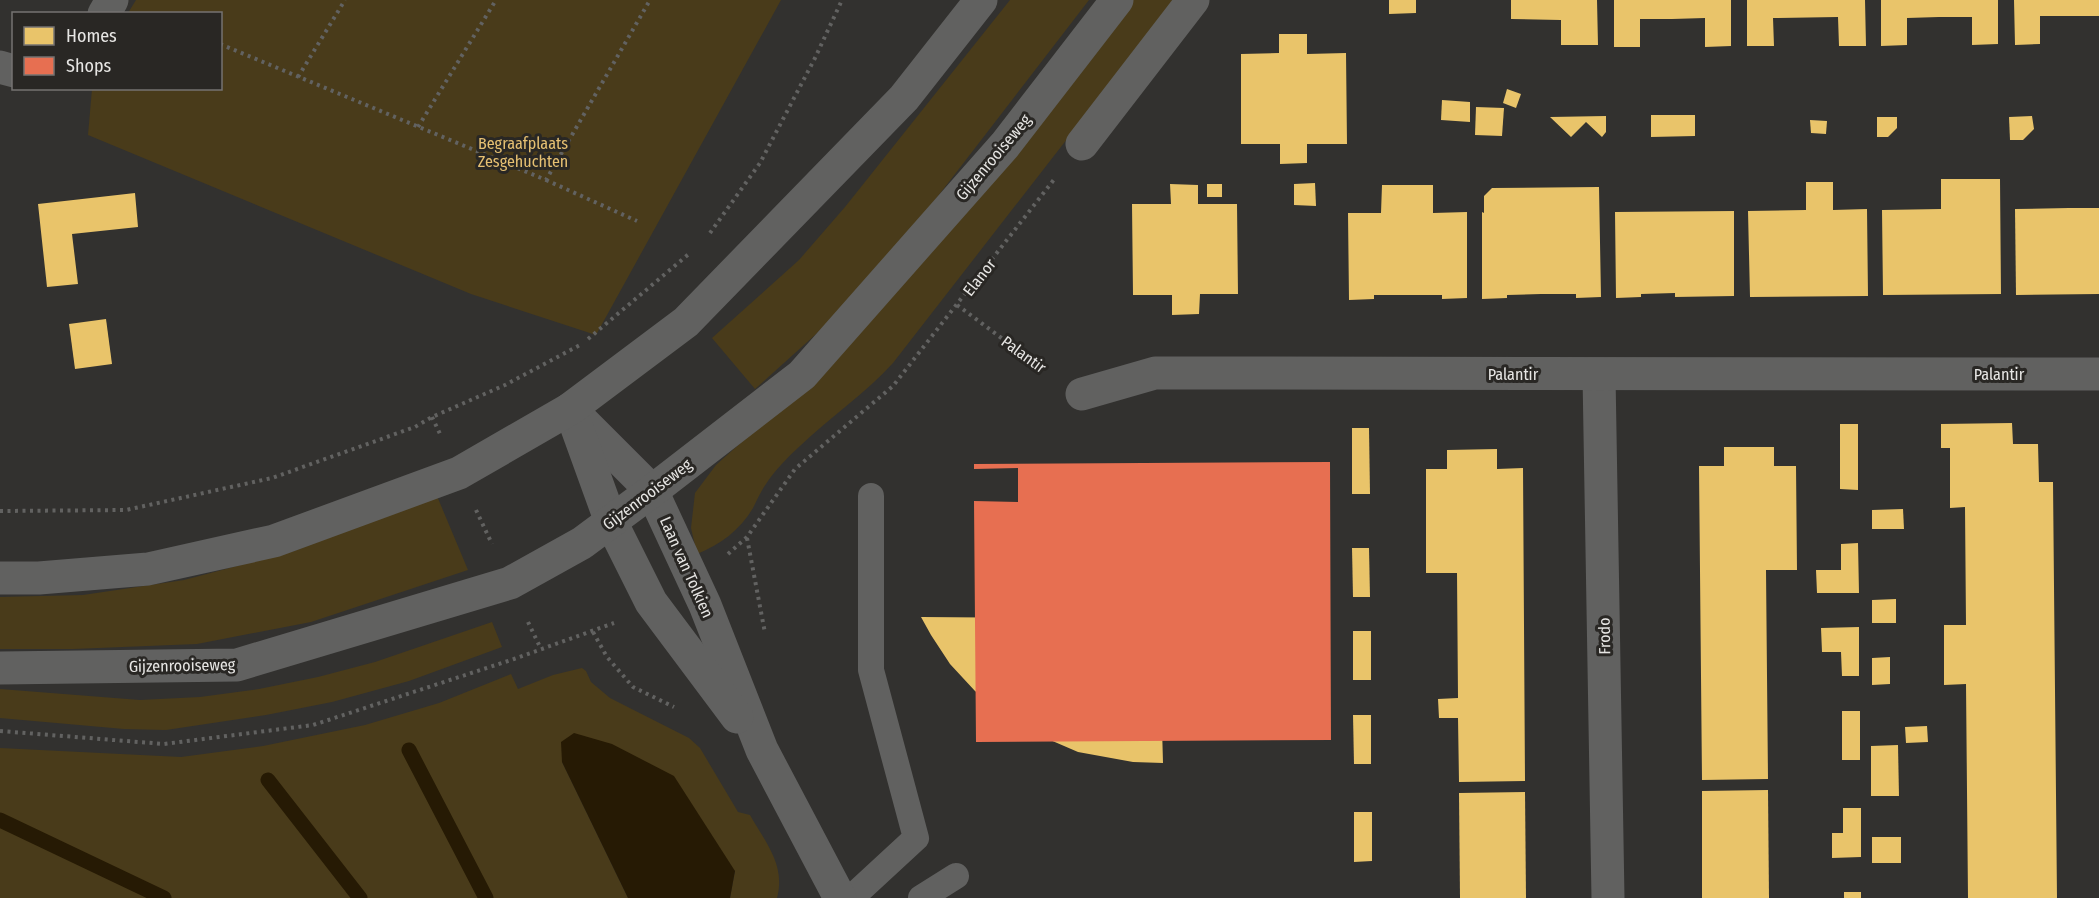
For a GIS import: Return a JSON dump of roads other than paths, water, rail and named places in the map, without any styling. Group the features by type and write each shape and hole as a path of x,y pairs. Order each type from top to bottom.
{"street":[{"path":"0,578 39,578 148,569 273,541 459,473 570,410 686,322 904,98 981,0"},
{"name":"Gijzenrooiseweg","path":"0,668 237,665 510,583 582,543 802,375 1005,145 1117,0"},
{"path":"1082,144 1193,0"},
{"name":"Palantir","path":"1082,394 1155,373 2099,374"},
{"name":"Frodo","path":"1599,375 1608,898"},
{"name":"Laan van Tolkien","path":"570,410 652,491 705,605 762,750 840,898"},
{"name":"Laan van Tolkien","path":"570,410 611,522 651,602 762,750"}],"lane":[{"path":"851,898 916,838 871,670 871,496"},
{"path":"921,898 957,876"}],"waterway":[{"path":"409,750 486,898"},
{"path":"268,780 360,898"},
{"path":"0,820 164,898"}],"park label":[{"name":"Begraafplaats Zesgehuchten","path":"523,152"}]}
